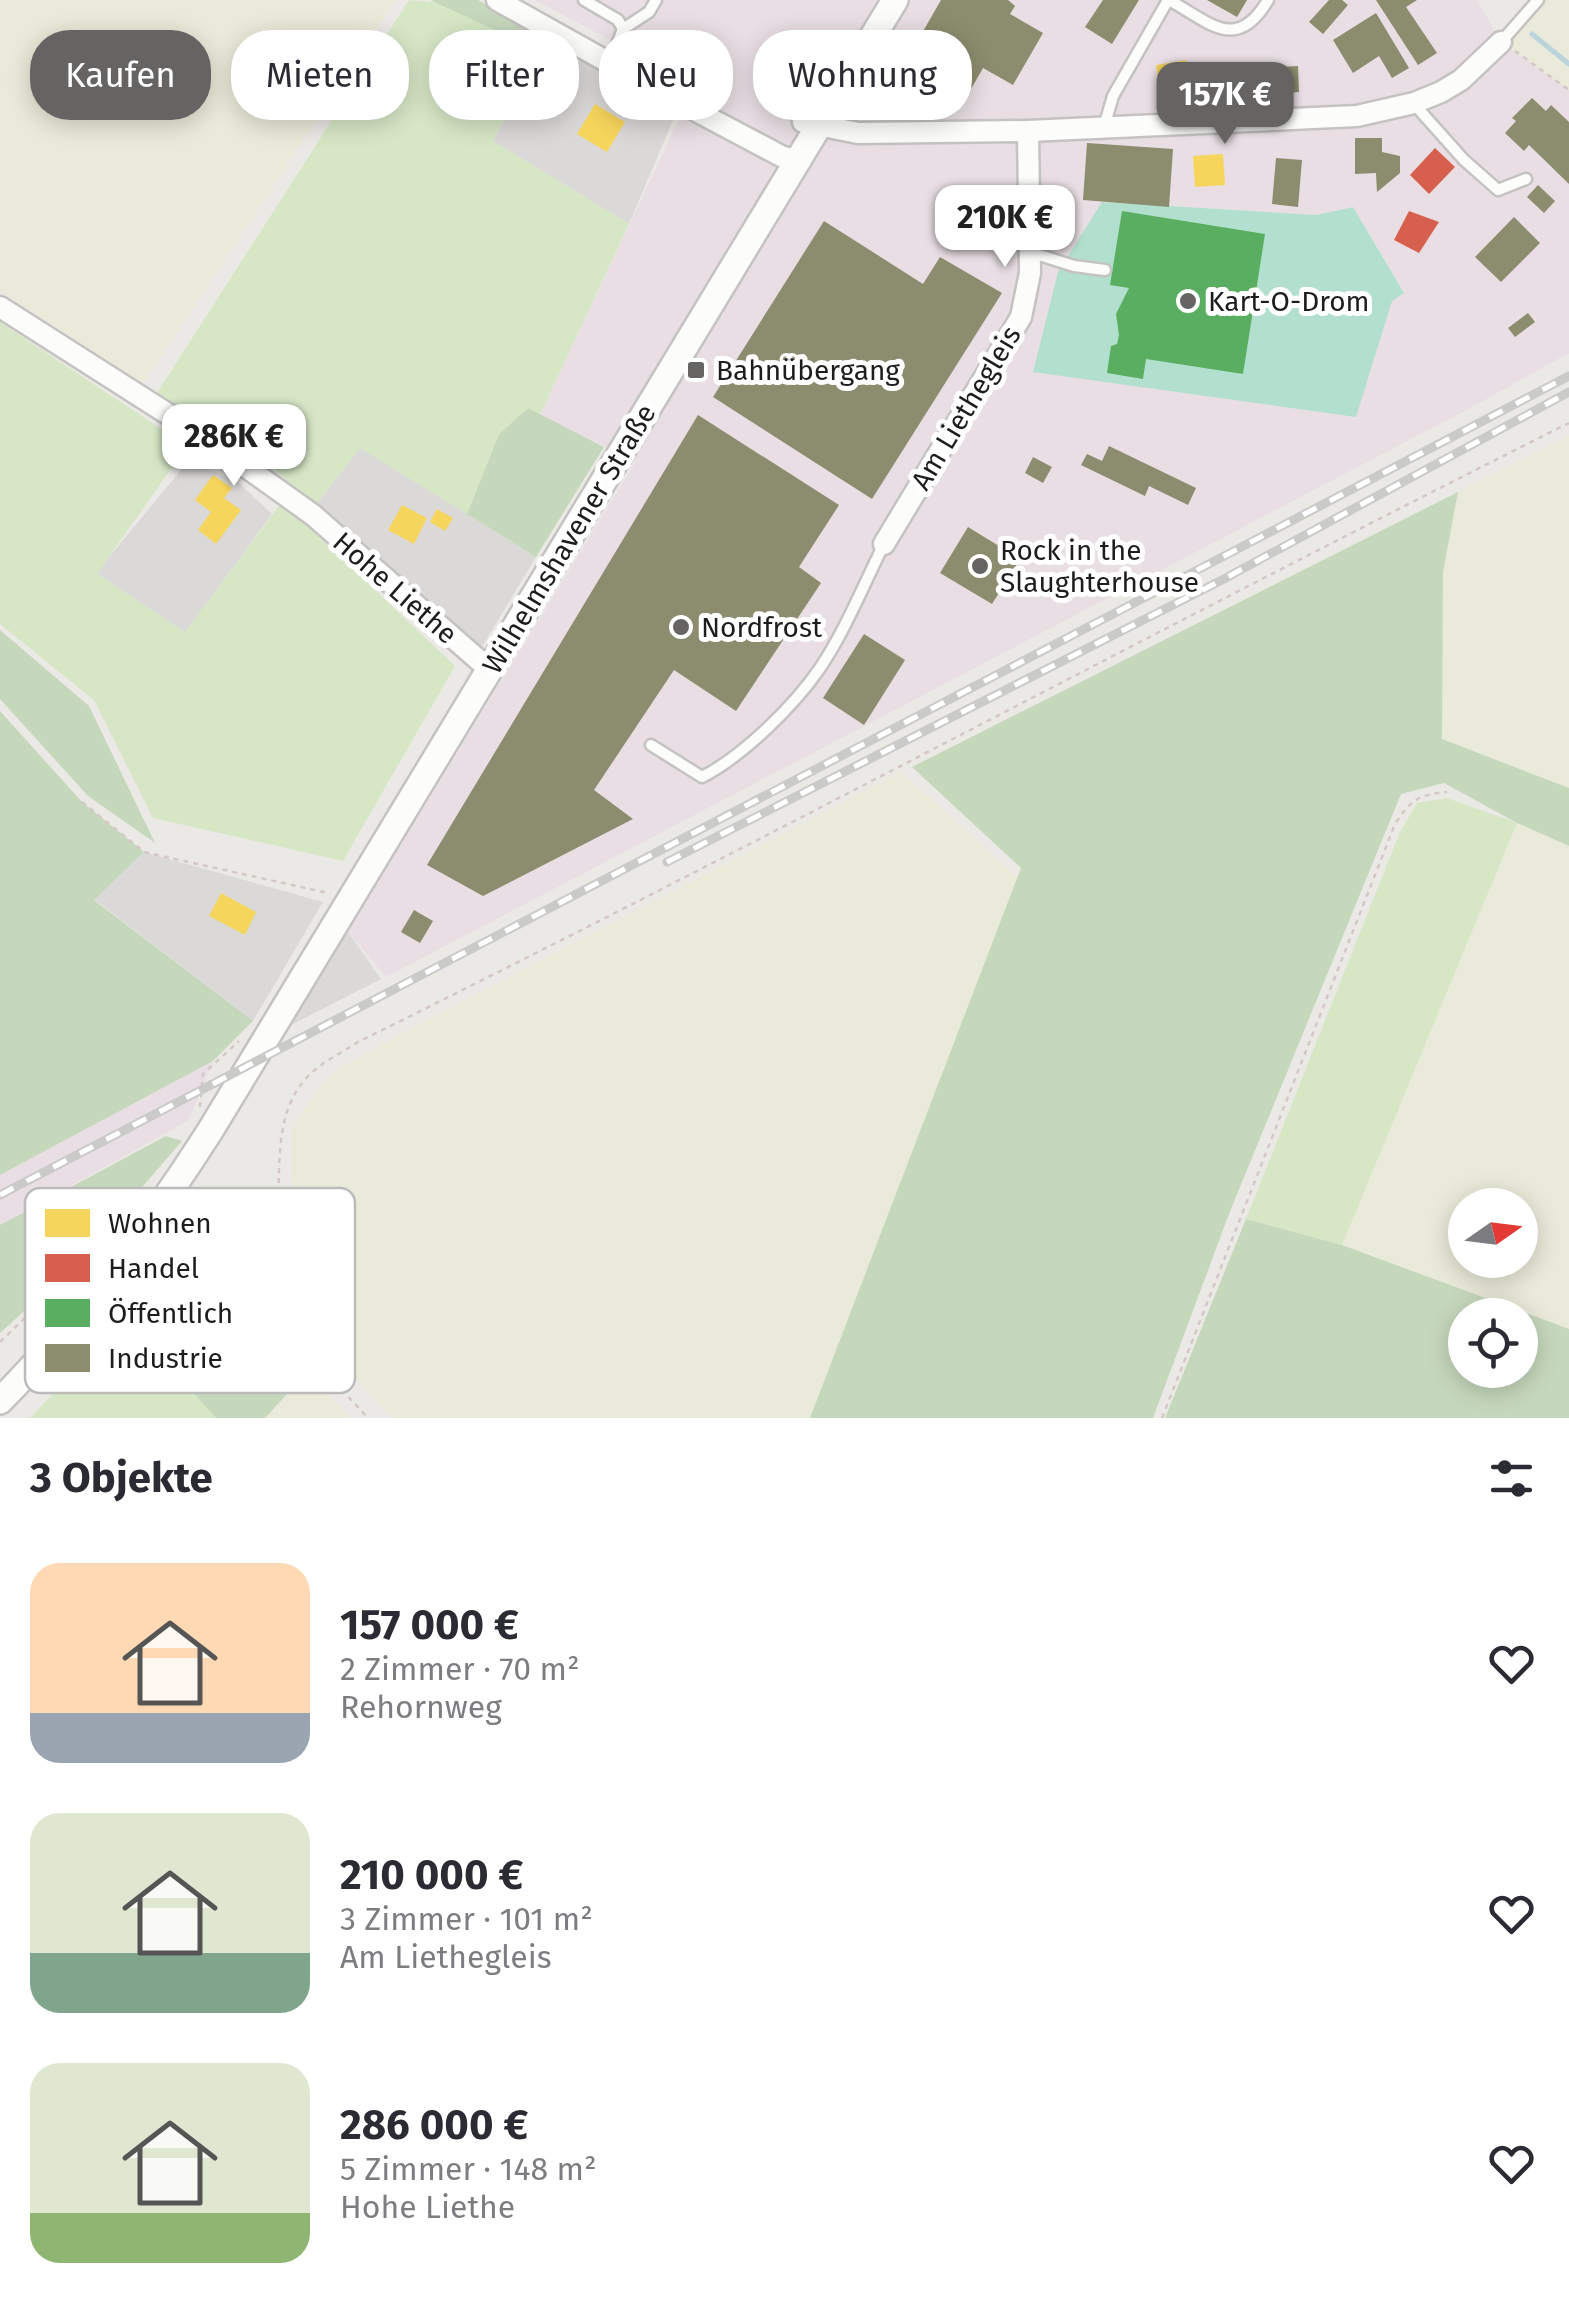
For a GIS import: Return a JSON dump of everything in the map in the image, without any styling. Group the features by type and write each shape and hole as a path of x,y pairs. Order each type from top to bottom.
{"street":[{"path":"497,0 599,56"},
{"name":"Wilhelmshavener Straße","path":"173,1188 800,162 812,124 895,0"},
{"path":"812,124 858,132 1028,131 1357,116 1414,103 1461,80 1501,42"},
{"path":"716,120 781,156 800,162"},
{"name":"Am Liethegleis","path":"884,544 1021,316 1030,273 1028,131"},
{"name":"Hohe Liethe","path":"0,307 206,439 313,515 490,670"},
{"name":"Wilhelmshavener Straße","path":"0,1402 25,1375"}],"lane":[{"path":"584,0 618,20 623,29 650,12 656,0"},
{"path":"1104,128 1112,96 1169,0 1225,31 1238,31 1249,25 1268,0"},
{"path":"1501,42 1538,0"},
{"path":"1414,103 1464,160 1498,190 1526,179"},
{"path":"1030,252 1074,266 1105,270"},
{"path":"651,745 702,776 726,764 763,732 821,667 884,544"}],"path":[{"path":"1501,42 1569,90"},
{"path":"279,1188 282,1126 313,1071 342,1052 1569,423"},
{"path":"1162,1418 1395,824 1410,802 1446,792"},
{"path":"82,802 144,852 334,894 348,901"},
{"path":"198,1118 200,1099"},
{"path":"0,1342 25,1318"},
{"path":"345,1393 368,1418"}],"shaded area":[{"path":"535,0 1477,0 1501,42 1569,90 1569,353 386,977 348,932 636,461 540,415 679,120 733,120 733,30 599,30 599,34","holes":["1102,202 1316,215 1353,207 1404,292 1392,300"]},
{"path":"579,56 599,67 599,120 673,120 629,224 493,141 504,120 579,120"},
{"path":"360,447 536,557 480,650 316,505"},
{"path":"190,459 240,484 272,514 185,633 96,573"},
{"path":"144,852 323,902 253,1021 94,899"},
{"path":"348,932 381,979 287,1027"},
{"path":"213,1061 189,1120 67,1188 25,1188 25,1211 0,1225 0,1175"}],"green space":[{"path":"0,0 396,0 376,30 231,30 231,120 317,120 143,383 0,291"},
{"path":"409,0 441,3 497,30 429,30 429,120 504,120 493,141 629,224 540,415 528,408 499,434 467,514 360,448 316,505 258,456 157,393 332,120 409,120 409,30 390,30"},
{"path":"430,0 478,0 533,30 495,30"},
{"path":"1538,0 1569,0 1569,90 1501,42"},
{"path":"1102,202 1316,215 1353,207 1404,293 1392,301 1356,417 1033,372 1058,272"},
{"path":"0,322 187,446 97,574 185,632 282,502 455,666 343,861 153,818 94,700 0,624"},
{"path":"528,408 604,447 536,557 467,514 499,434"},
{"path":"1569,436 1569,788 1442,739 1443,572 1458,492"},
{"path":"1458,492 1443,572 1442,739 1569,788 1569,846 1444,783 1401,794 1229,1214 1153,1418 810,1418 1021,868 912,767"},
{"path":"0,630 89,706 155,843 88,796 0,699"},
{"path":"0,711 82,802 144,852 94,900 253,1021 213,1061 0,1175"},
{"path":"901,772 1018,878 810,1418 393,1418 355,1379 355,1188 293,1188 292,1131 333,1073"},
{"path":"1447,798 1517,823 1342,1245 1246,1219 1400,832 1417,803"},
{"path":"1517,823 1569,846 1569,1329 1538,1318 1538,1298 1485,1298 1342,1245"},
{"path":"166,1136 182,1141 141,1188 69,1188"},
{"path":"25,1212 25,1310 0,1333 0,1225"},
{"path":"1246,1219 1342,1245 1485,1298 1448,1298 1448,1388 1538,1388 1538,1318 1569,1329 1569,1418 1165,1418"},
{"path":"54,1393 194,1393 216,1418 30,1418"},
{"path":"194,1393 288,1393 265,1418 216,1418"},
{"path":"289,1393 328,1393 351,1418 265,1418"}],"building: Wohnen":[{"path":"1186,60 1192,91 1161,97 1156,65"},
{"path":"595,104 599,106 599,120 625,122 607,152 577,134"},
{"path":"1223,154 1225,185 1195,187 1193,156"},
{"path":"213,475 232,488 224,498 241,510 216,544 198,530 211,512 195,500"},
{"path":"402,505 427,518 414,544 388,530"},
{"path":"437,509 453,518 445,531 430,522"},
{"path":"221,893 256,912 245,935 209,916"}],"building: Handel":[{"path":"1435,148 1455,167 1429,194 1410,175"},
{"path":"1409,211 1439,222 1419,253 1394,240"}],"building: Öffentlich":[{"name":"Kart-O-Drom","path":"1122,211 1265,234 1243,374 1146,359 1143,379 1107,373 1111,346 1117,344 1119,335 1116,314 1129,288 1110,285"}],"building: Industrie":[{"path":"941,0 1008,0 1015,6 1010,14 1043,33 1013,85 983,68 972,87 972,30 924,30"},
{"path":"1103,0 1139,0 1112,44 1085,27"},
{"path":"1207,0 1247,0 1237,17"},
{"path":"1329,0 1342,0 1348,5 1323,34 1309,22"},
{"path":"1376,0 1417,0 1406,7 1437,53 1418,65"},
{"path":"1376,13 1409,68 1392,78 1379,56 1353,73 1333,40"},
{"path":"1298,66 1299,92 1269,94 1268,68"},
{"path":"1532,98 1546,111 1551,105 1569,122 1569,184 1529,145 1524,151 1505,133 1516,121 1512,118"},
{"path":"1355,138 1382,138 1382,152 1400,156 1400,173 1377,192 1376,173 1355,174"},
{"path":"1087,143 1173,149 1169,207 1083,200"},
{"path":"1276,158 1302,160 1298,207 1272,204"},
{"path":"1538,185 1555,201 1544,213 1527,197"},
{"path":"1514,217 1540,243 1501,282 1475,257"},
{"path":"824,221 923,284 940,257 1002,293 872,499 713,397"},
{"path":"1528,313 1535,322 1515,337 1508,328"},
{"name":"Nordfrost","path":"698,415 839,505 799,567 821,583 736,711 674,670 594,790 633,819 483,896 427,865"},
{"path":"1109,446 1196,488 1188,505 1149,486 1145,496 1081,465 1087,454 1102,461"},
{"path":"1033,457 1052,467 1043,483 1025,473"},
{"name":"Rock in the Slaughterhouse","path":"968,527 1020,559 992,604 940,573"},
{"path":"864,634 905,660 864,725 823,698"},
{"path":"414,910 433,921 420,943 401,932"}],"waterway":[{"path":"1532,34 1569,64"}],"railway":[{"path":"0,1195 1569,376"},
{"path":"667,862 1222,580 1569,392"}],"place":[{"name":"Kart-O-Drom","path":"1188,301"},
{"name":"Bahnübergang","path":"696,370"},
{"name":"Rock in the Slaughterhouse","path":"980,566"},
{"name":"Nordfrost","path":"681,627"}]}
